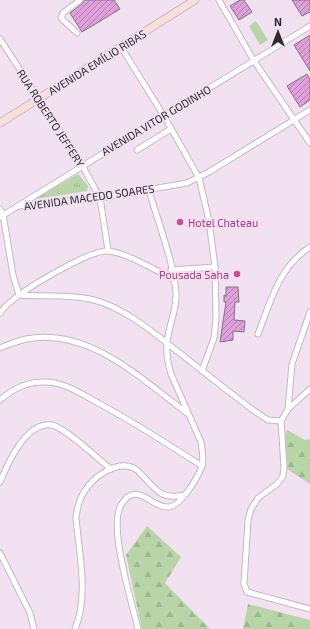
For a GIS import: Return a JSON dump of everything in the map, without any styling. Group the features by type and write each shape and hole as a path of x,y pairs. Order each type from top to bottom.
{"street":[{"path":"77,33 61,18 62,14 80,0"},
{"name":"AVENIDA EMÍLIO RIBAS","path":"0,123 195,0"},
{"path":"219,0 254,61 310,143"},
{"name":"AVENIDA VITOR GODINHO","path":"2,215 310,26"},
{"name":"RUA ROBERTO JEFFERY","path":"0,39 82,165 100,198 108,250"},
{"path":"121,47 164,116 198,178 209,221 215,267 216,306 214,338 202,371"},
{"name":"AVENIDA MACEDO SOARES","path":"16,207 100,198 187,183 198,178 310,110"},
{"path":"137,150 171,129"},
{"path":"138,629 122,557 117,528 117,515 121,505 127,497 134,495 141,495 164,507 171,507 177,504 192,485 202,466 203,452 201,442 187,413 171,374 168,362 167,343 175,312 176,294 172,270 149,190"},
{"path":"34,196 36,204"},
{"path":"0,209 13,275 19,295"},
{"path":"258,334 286,269 294,259 310,248"},
{"path":"0,312 19,295 63,269 95,254 108,250 174,279"},
{"path":"172,270 215,267"},
{"path":"19,295 70,297 93,300 108,305 132,318 167,343 263,417 268,420 282,420"},
{"path":"288,409 292,364 310,312"},
{"path":"0,348 26,339 53,338 85,344 110,357 187,413"},
{"path":"0,400 13,390 27,384 47,382 66,386 132,422 202,466"},
{"path":"310,390 288,409 282,420 283,476 277,484 258,498 251,509 248,520 244,584 248,592 310,609"},
{"path":"0,482 26,435 34,428 43,426 52,425 62,429 111,469"},
{"path":"75,629 80,617 83,600 76,518 84,492 96,478 111,469 128,466 135,469 159,493 166,497 185,495"},
{"path":"0,553 30,613 34,629"}],"green space":[{"path":"256,21 268,40 260,45 249,26"},
{"path":"78,174 88,186 87,191 35,199"},
{"path":"287,430 305,440 310,439 310,484 287,469 284,440"},
{"path":"147,526 181,557 165,583 210,629 142,629 126,555"},
{"path":"248,604 310,620 310,629 243,629"}],"building":[{"path":"84,0 114,0 120,9 82,32 70,13 82,4"},
{"path":"240,0 244,0 252,12 239,20 230,6"},
{"path":"292,0 310,0 310,12 302,16"},
{"path":"310,35 310,71 294,45"},
{"path":"307,74 310,80 310,100 300,107 287,86"},
{"path":"226,287 238,287 239,302 235,302 234,320 245,321 244,332 233,331 233,340 220,342 226,302 224,302 224,295 226,296"}],"place":[{"name":"Hotel Chateau","path":"180,222"},
{"name":"Pousada Saha","path":"237,274"}]}
